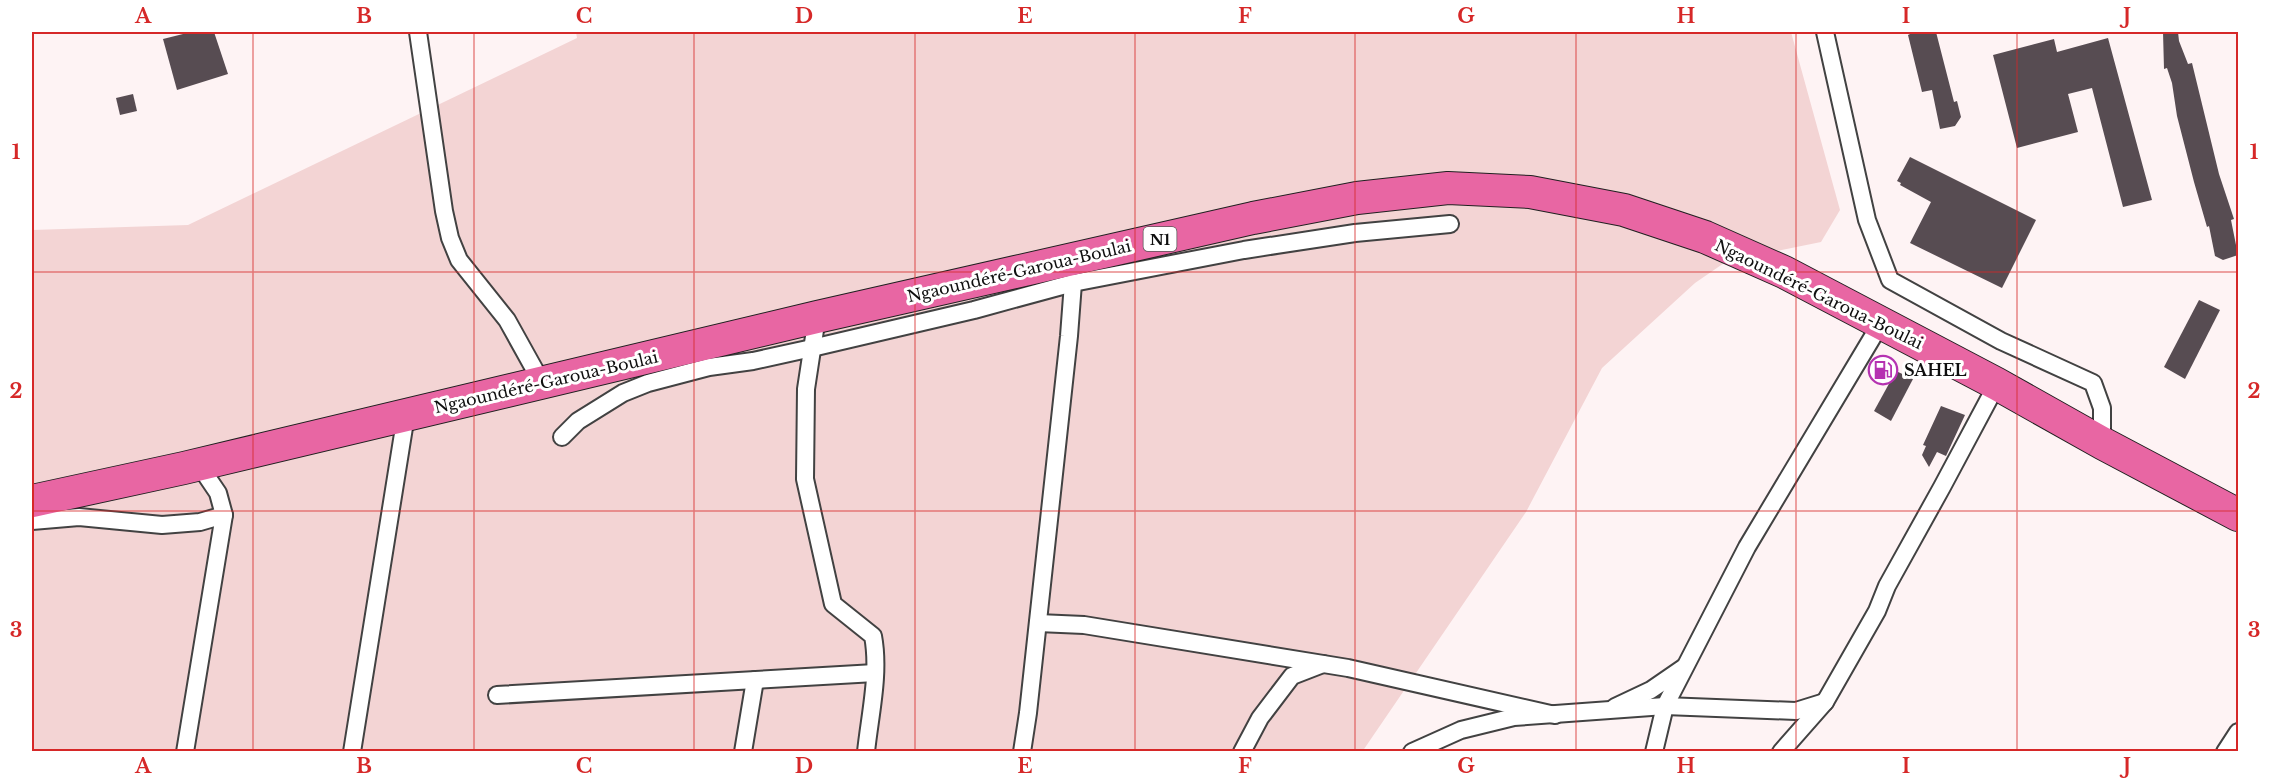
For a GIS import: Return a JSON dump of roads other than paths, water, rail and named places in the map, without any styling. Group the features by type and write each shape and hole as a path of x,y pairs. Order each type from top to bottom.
{"highway":[{"name":"Ngaoundéré-Garoua-Boulai","path":"32,501 199,465 817,317 1253,218 1357,198 1448,188 1530,192 1624,210 1705,237 1784,272 2238,514"}],"street":[{"path":"418,32 442,200 450,238 459,260 507,320 542,383"},
{"path":"1825,32 1867,220 1890,280 2001,341 2093,383 2102,408 2102,443"},
{"path":"562,437 578,421 623,393 648,383 709,367 753,361 812,348 1073,283 1244,250 1355,233 1450,224"},
{"path":"970,282 998,303"},
{"path":"1022,752 1038,623 1073,283"},
{"path":"817,317 806,389 806,479 833,604 873,636 876,651 866,752"},
{"path":"1654,752 1665,706 1747,547 1881,323"},
{"path":"1782,752 1825,702 1877,611 1887,586 1997,384"},
{"path":"352,752 406,415"},
{"path":"185,752 224,515 218,493 199,465"},
{"path":"32,521 79,517 162,525 200,522 224,515"},
{"path":"1038,623 1084,625 1324,664 1555,715"},
{"path":"1242,752 1260,718 1292,676 1324,664"},
{"path":"1606,711 1651,690 1684,667"},
{"path":"497,695 874,673"},
{"path":"743,752 755,680"},
{"path":"1412,752 1461,730 1514,717 1665,706 1796,711 1825,702"},
{"path":"1446,752 1461,730"},
{"path":"2225,752 2238,732"}],"place":[{"name":"SAHEL","path":"1883,370"}]}
